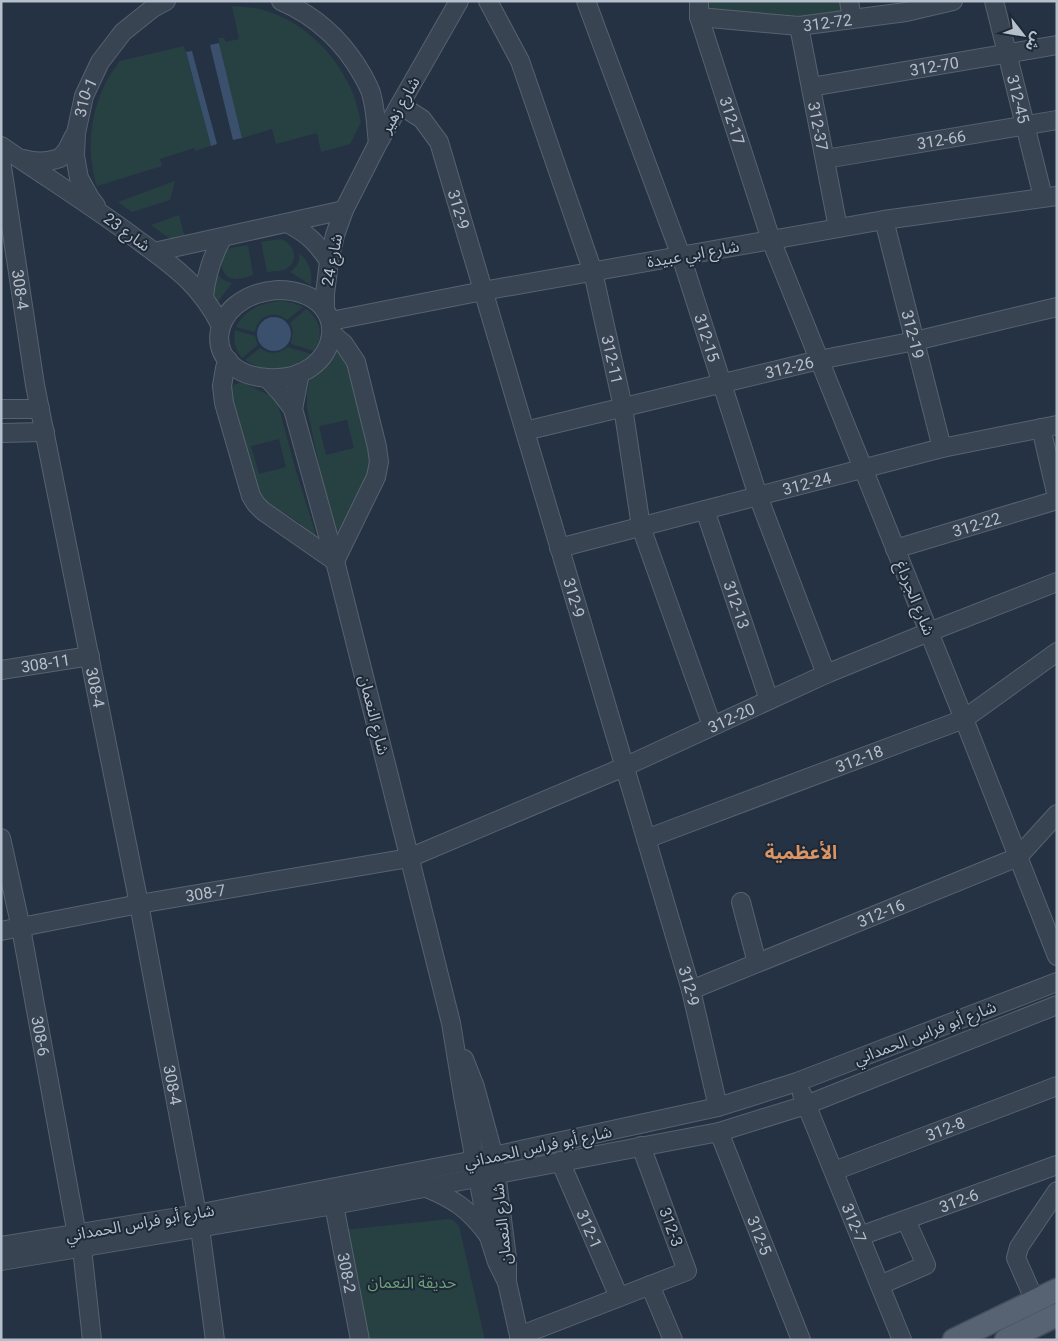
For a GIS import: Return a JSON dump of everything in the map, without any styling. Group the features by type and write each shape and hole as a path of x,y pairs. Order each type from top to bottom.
{"main road":[{"path":"954,1340 1057,1290"},
{"path":"1006,1340 1057,1315"}],"street":[{"name":"310-1","path":"105,216 90,198 80,178 74,156 76,133 84,96 100,62 123,32 153,8 166,1"},
{"path":"280,1 306,14 320,25 340,43 356,64 372,96 378,143"},
{"name":"شارع زهير","path":"344,210 378,143 459,1"},
{"name":"312-11","path":"488,1 520,61 593,272 623,407 641,527 712,726"},
{"name":"312-15","path":"586,1 681,256 758,496 826,674"},
{"name":"312-72","path":"699,9 799,26 850,10 906,12 953,1"},
{"name":"312-45","path":"994,1 1024,124 1050,197"},
{"name":"312-17","path":"699,9 771,240"},
{"name":"312-37","path":"799,26 838,228"},
{"name":"312-70","path":"811,87 1057,45"},
{"name":"312-9","path":"400,105 422,120 439,142 691,990 718,1108"},
{"name":"312-66","path":"825,159 1024,124 1057,120"},
{"path":"9,158 42,162 60,158 67,150 76,133"},
{"name":"شارع 23","path":"1,146 9,158 105,216 172,265 204,297 220,326"},
{"name":"308-4","path":"9,158 35,385 139,904 199,1221 215,1340"},
{"name":"شارع ابي عبيدة","path":"329,322 483,291 884,220 1050,197"},
{"path":"154,252 344,210"},
{"name":"شارع 24","path":"329,322 326,286 329,261 335,235 344,210"},
{"name":"312-19","path":"884,220 942,448"},
{"path":"287,223 304,232 318,245 329,261"},
{"path":"204,297 205,281 209,266 215,250 223,237"},
{"name":"شارع الجرداغ","path":"771,240 964,719 1057,956"},
{"path":"228,360 222,386 224,403 251,496 264,511 335,561 376,477 379,462 356,362 316,301 304,294 291,291 271,290 251,295 230,310 220,326 219,334 221,347 228,360 241,371 253,376 280,378 300,373 312,367 322,358 329,347 329,322"},
{"name":"312-26","path":"524,431 819,360 915,341 1057,307"},
{"name":"شارع النعمان","path":"293,409 300,373"},
{"name":"شارع النعمان","path":"267,378 293,409 335,561 451,1023 490,1237 497,1262 507,1282"},
{"path":"1,409 40,409"},
{"path":"1049,427 1057,498"},
{"name":"312-24","path":"559,548 942,448 1049,427"},
{"path":"1,433 44,432"},
{"name":"312-22","path":"895,549 1057,498"},
{"name":"312-13","path":"705,510 769,700"},
{"name":"312-20","path":"410,858 624,767 826,674 1057,582"},
{"name":"312-18","path":"646,839 964,719 1057,652"},
{"name":"308-11","path":"1,670 90,656"},
{"name":"312-16","path":"691,990 1018,857 1057,814"},
{"name":"308-6","path":"1,838 21,928 79,1241 92,1340"},
{"name":"308-7","path":"1,931 139,904 410,858"},
{"path":"740,902 758,963"},
{"name":"شارع أبو فراس الحمداني","path":"496,1165 718,1108 797,1082 1057,982"},
{"name":"شارع أبو فراس الحمداني","path":"1,1261 79,1241 199,1221 477,1168 560,1161 719,1132 806,1105 1057,1005"},
{"name":"شارع النعمان","path":"451,1023 475,1087 496,1165 507,1258 507,1282 520,1338"},
{"name":"312-7","path":"797,1082 902,1340"},
{"name":"312-8","path":"834,1171 1057,1086"},
{"name":"312-5","path":"719,1132 801,1340"},
{"name":"312-3","path":"520,1338 687,1271 641,1146"},
{"name":"312-1","path":"560,1161 619,1297"},
{"name":"312-6","path":"860,1236 1057,1165"},
{"name":"شارع أبو فراس الحمداني","path":"199,1221 334,1204 424,1187 477,1168"},
{"path":"424,1187 443,1195 461,1206 477,1220 490,1237"},
{"path":"1035,1301 1016,1258 1019,1247 1057,1191"},
{"name":"308-2","path":"334,1204 360,1340"},
{"path":"880,1285 926,1265 906,1220"},
{"name":"شارع أبو فراس الحمداني","path":"1,1246 79,1241"},
{"path":"650,1285 672,1340"}],"green space":[{"path":"699,1 849,1 852,18 699,17"},
{"path":"232,6 255,8 271,12 300,27 324,48 343,74 357,105 361,122 350,144 321,152 317,133 276,144 272,129 242,138 218,38 224,38 226,42 239,39"},
{"path":"184,46 211,146 195,151 194,148 160,159 162,166 97,186 93,172 91,136 95,109 112,72 120,61"},
{"path":"175,181 170,200 132,212 118,202"},
{"path":"179,215 185,238 173,241 151,225"},
{"path":"281,239 292,248 293,261 285,269 267,272 261,242"},
{"path":"248,245 253,275 239,279 229,278 225,275 221,266 222,256 229,249"},
{"path":"299,253 310,268 311,285 290,272 298,264"},
{"path":"216,268 221,278 232,283 217,303 212,292"},
{"path":"283,301 303,307 287,320 277,315 263,318 256,326 255,332 236,327 245,315 256,307"},
{"path":"306,309 315,318 319,328 319,340 314,351 291,344 293,331 290,323"},
{"path":"235,330 255,336 258,345 242,358 235,345"},
{"path":"288,347 311,354 296,364 279,369 262,368 245,360 260,348 274,353"},
{"path":"335,347 346,353 374,470 336,535 334,535 307,408 309,382","holes":["347,420 354,448 326,455 319,426"]},
{"path":"242,382 273,397 277,401 317,538 303,530 300,523 259,498 233,407 230,389 233,385","holes":["279,439 286,467 259,474 251,446"]},
{"name":"حديقة النعمان","path":"449,1219 459,1226 485,1340 362,1340 343,1230"}],"water":[{"path":"219,43 242,138 233,140 210,45"},
{"path":"192,51 217,144 211,146 186,52"},
{"path":"274,317 286,322 291,334 286,346 274,351 262,346 257,334 262,322"}],"district":[{"name":"الأعظمية","path":"801,852"}]}
